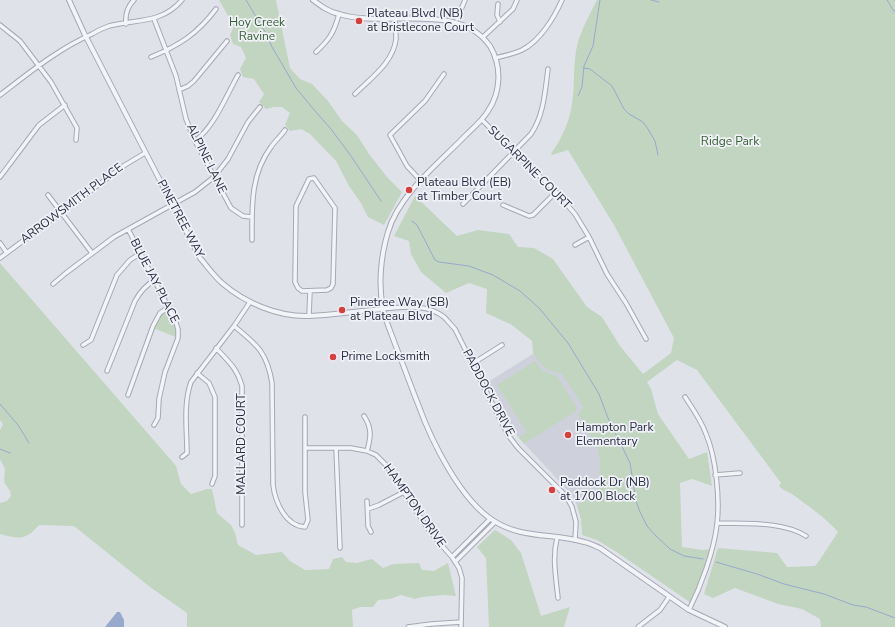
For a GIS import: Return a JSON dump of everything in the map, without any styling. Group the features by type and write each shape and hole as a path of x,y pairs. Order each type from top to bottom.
{"street":[{"name":"PINETREE WAY","path":"69,0 145,153 200,258 220,282 250,302 268,310 293,315 309,316 383,309"},
{"path":"126,24 126,13 134,0"},
{"path":"0,95 63,48 108,26 154,19 174,8 182,0"},
{"path":"313,0 324,8 339,14 362,17 437,15 457,19 472,27 483,36 490,46 495,58 498,77 494,102 482,120 421,181 400,207 388,231 381,272 380,287 383,309 424,422 449,469 467,496 481,512 490,519 522,533 575,540 600,548 689,610 725,627"},
{"path":"457,19 465,0"},
{"path":"483,36 513,9 517,0"},
{"path":"495,58 518,51 529,45 550,24 562,0"},
{"path":"498,4 497,15 500,22"},
{"path":"152,57 187,39 205,24 216,9"},
{"path":"316,52 331,37 339,14"},
{"path":"355,94 385,65 390,56 396,38 395,17"},
{"name":"ALPINE LANE","path":"154,19 176,76 186,119 195,141 231,208 243,216 252,217"},
{"path":"0,25 20,41 51,82 77,128 76,140"},
{"path":"179,90 188,86 194,81 227,41"},
{"path":"463,204 531,134 539,121 548,69"},
{"path":"421,181 410,170 390,135 425,101 444,74"},
{"path":"195,141 204,134 210,126 238,75"},
{"path":"0,177 39,125 65,105"},
{"path":"54,284 92,252 128,229 195,192 214,177 228,158 248,122 260,107"},
{"name":"SUGARPINE COURT","path":"482,120 556,192 575,214 589,237 607,274 626,303 646,339"},
{"path":"252,240 252,195 255,180 260,166 270,147 285,130"},
{"name":"ARROWSMITH PLACE","path":"0,258 125,165 145,153"},
{"path":"314,178 335,208 334,284 332,288 327,290 310,291 302,291 298,288 295,282 296,206 308,179 314,178"},
{"path":"503,205 529,216 533,215 556,192"},
{"path":"48,194 92,252"},
{"name":"BLUE JAY PLACE","path":"128,229 169,307 178,329 178,338 165,372 159,399 158,418 154,425"},
{"path":"575,245 589,237"},
{"path":"0,243 7,253"},
{"path":"83,345 91,340 117,275 130,260 141,253"},
{"path":"107,371 135,301 140,293 155,280"},
{"path":"309,316 310,291"},
{"path":"182,457 187,453 186,404 191,382 234,326 250,302"},
{"name":"PADDOCK DRIVE","path":"383,309 413,306 430,310 444,317 455,329 508,435 518,448 566,496 572,507 576,522 575,540"},
{"path":"128,395 153,326 160,313 169,307"},
{"path":"234,326 262,351 270,368 272,383 274,496 279,507 289,520 298,527 304,527 308,520 305,492 305,417"},
{"path":"472,364 502,345"},
{"name":"MALLARD COURT","path":"216,348 234,366 240,377 242,386 242,525"},
{"path":"197,373 209,383 214,397 215,476 212,484"},
{"path":"685,397 698,415 707,435 714,462 718,492 718,523 697,594 689,610"},
{"path":"364,416 369,424 370,439 367,451"},
{"name":"HAMPTON DRIVE","path":"305,448 351,448 367,451 376,455 386,465 430,532 452,557 459,568 462,578 461,627"},
{"path":"336,448 340,548"},
{"path":"715,475 740,473"},
{"path":"368,509 404,492"},
{"path":"367,501 368,526 371,532"},
{"path":"452,557 490,519"},
{"path":"455,562 496,522"},
{"path":"718,523 779,526 793,529 806,536"},
{"path":"557,538 554,548 554,556 558,598"},
{"path":"638,627 660,610 669,597"},
{"path":"408,627 461,622"}],"shaded area":[{"name":"Hampton Park Elementary","path":"544,347 559,367 594,401 606,487 580,511 571,494 518,437 488,382"}],"green space":[{"name":"Hoy Creek Ravine","path":"219,0 276,0 290,68 300,79 312,84 328,101 342,121 357,135 369,154 387,177 402,192 384,225 368,217 336,161 310,134 301,129 290,131 285,125 290,113 282,107 266,109 259,102 264,94 254,79 243,77 240,69 246,58 241,47 233,44 230,35 234,26"},
{"name":"Ridge Park","path":"597,0 895,0 895,627 821,627 820,619 802,609 778,604 735,588 713,598 704,594 718,548 777,553 787,567 815,566 838,532 828,521 779,486 781,483 697,370 677,360 647,382 651,389 658,414 689,459 707,452 712,486 692,479 680,483 682,547 703,550 710,549 696,593 691,603 618,553 597,540 582,535 581,519 577,506 595,492 599,486 600,460 598,449 582,419 577,416 584,408 562,374 550,371 541,364 533,353 532,341 512,325 486,313 487,289 469,283 446,293 421,272 411,254 409,241 394,236 415,196 457,236 478,230 509,234 518,247 534,248 553,259 587,307 602,317 620,346 643,374 671,353 674,338 614,225 568,150 552,155 551,154 562,136 567,124 573,97 577,44"},
{"path":"0,263 176,466 181,484 191,494 212,489 217,513 231,525 238,545 256,555 282,552 290,561 305,570 329,569 333,559 342,557 346,562 357,563 372,559 383,568 393,564 419,563 422,570 434,571 448,563 456,596 444,595 415,599 401,595 390,599 378,600 373,607 360,607 352,610 353,627 187,627 187,613 150,587 74,526 39,525 30,534 17,538 0,534 0,503 7,501 11,496 10,491 4,482 5,469 0,459 0,430 3,424 0,420"},
{"path":"169,307 175,320 178,338 153,328 160,313"},
{"path":"535,361 543,371 557,376 577,408 576,411 524,444 519,437 527,432 497,385"},
{"path":"495,530 511,540 521,553 541,616 570,607 564,627 489,627 486,558 477,547"}],"water":[{"path":"117,612 120,612 124,620 124,627 105,627"}],"waterway":[{"path":"246,0 296,88 331,129 381,201"},
{"path":"578,96 582,87 584,66 593,46 600,0"},
{"path":"651,0 659,2"},
{"path":"887,0 895,13"},
{"path":"584,68 590,69 612,86 624,109 629,114 643,122 655,141 658,155"},
{"path":"412,221 417,225 435,260 439,262 469,266 493,275 520,291 539,308 568,343 599,394 608,418 630,463 636,501 647,526 670,549 684,556 703,559"},
{"path":"0,404 18,425 29,443"},
{"path":"0,449 10,453"},
{"path":"716,562 757,574 784,584 824,594 853,605 866,607 895,618"}],"place":[{"name":"Plateau Blvd (NB) at Bristlecone Court","path":"359,21"},
{"name":"Plateau Blvd (EB) at Timber Court","path":"409,190"},
{"name":"Pinetree Way (SB) at Plateau Blvd","path":"342,310"},
{"name":"Prime Locksmith","path":"333,357"},
{"name":"Hampton Park Elementary","path":"568,435"},
{"name":"Paddock Dr (NB) at 1700 Block","path":"552,490"}]}
